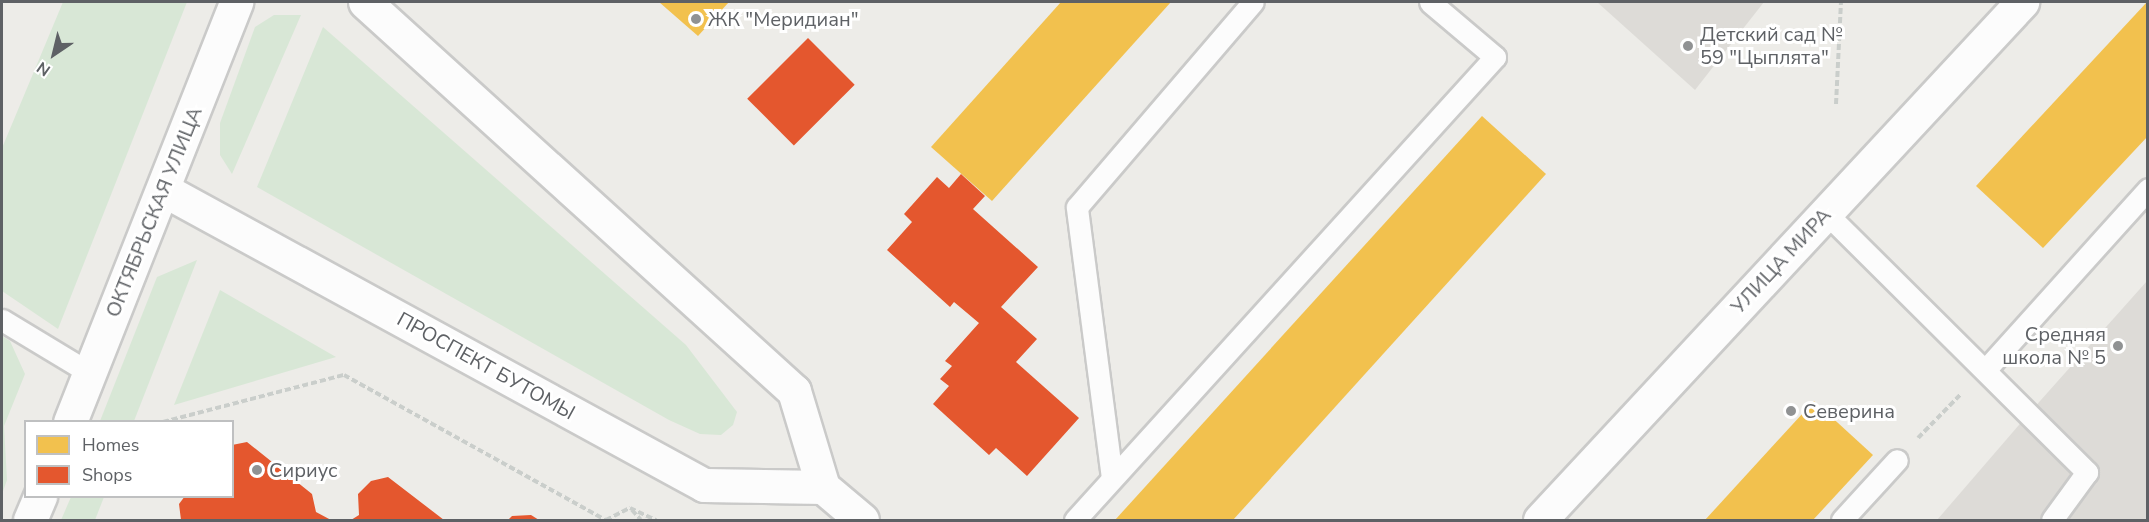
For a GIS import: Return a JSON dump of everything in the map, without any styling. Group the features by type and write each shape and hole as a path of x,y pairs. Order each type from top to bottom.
{"street":[{"name":"ОКТЯБРЬСКАЯ УЛИЦА","path":"71,420 164,190 236,2"},
{"path":"365,2 794,391 823,487 862,520"},
{"name":"УЛИЦА МИРА","path":"1540,520 2022,2"},
{"name":"ПРОСПЕКТ БУТОМЫ","path":"164,190 704,485 823,487"},
{"path":"30,520 39,498"}],"lane":[{"path":"1112,478 1077,207 1253,2"},
{"path":"1075,520 1495,57 1430,2"},
{"path":"1987,368 2148,189"},
{"path":"1826,213 1987,368 2087,472 2052,520"},
{"path":"2,320 90,373"},
{"path":"1842,520 1897,460"}],"path":[{"path":"1836,104 1841,2"},
{"path":"1897,460 1987,368"},
{"path":"172,420 344,375 606,520 630,508"},
{"path":"630,508 641,520"},
{"path":"630,508 656,520"}],"shaded area":[{"name":"Детский сад № 59 \"Цыплята\"","path":"1597,2 1764,2 1695,90"},
{"name":"Средняя школа № 5","path":"2147,281 2147,520 1937,520 2031,411"}],"green space":[{"path":"63,2 187,2 58,329 2,291 2,148"},
{"path":"274,15 301,15 232,174 220,155 220,123 255,27"},
{"path":"323,27 686,345 737,412 733,425 721,435 700,434 669,420 257,187"},
{"path":"197,260 134,420 100,420 157,277"},
{"path":"220,290 336,357 174,405"},
{"path":"2,336 10,341 25,374 4,426 7,480 2,494"},
{"path":"71,498 104,498 95,520 61,520"}],"building: Homes":[{"name":"ЖК \"Меридиан\"","path":"659,2 729,2 698,36"},
{"path":"1061,2 1171,2 992,201 931,147"},
{"path":"2147,2 2148,136 2043,248 1976,186"},
{"path":"1482,116 1546,174 1233,520 1115,520"},
{"path":"1814,401 1873,455 1813,520 1705,520"}],"building: Shops":[{"path":"808,38 855,85 794,145 747,99"},
{"path":"961,174 985,196 973,209 1038,267 1001,307 1037,339 1016,362 1079,418 1027,476 996,448 989,455 933,404 949,386 940,379 952,366 945,361 979,323 954,302 950,307 887,250 912,222 904,214 937,177 949,188"},
{"name":"Сириус","path":"247,442 312,494 316,512 331,520 181,520 179,504 184,498 234,498 234,445"},
{"name":"Сириус","path":"388,477 444,520 351,520 359,515 358,494 371,481"},
{"path":"531,515 539,520 508,520 512,516"}],"place":[{"name":"ЖК \"Меридиан\"","path":"696,19"},
{"name":"Детский сад № 59 \"Цыплята\"","path":"1688,46"},
{"name":"Средняя школа № 5","path":"2118,346"},
{"name":"Северина","path":"1791,411"},
{"name":"Сириус","path":"257,470"}]}
